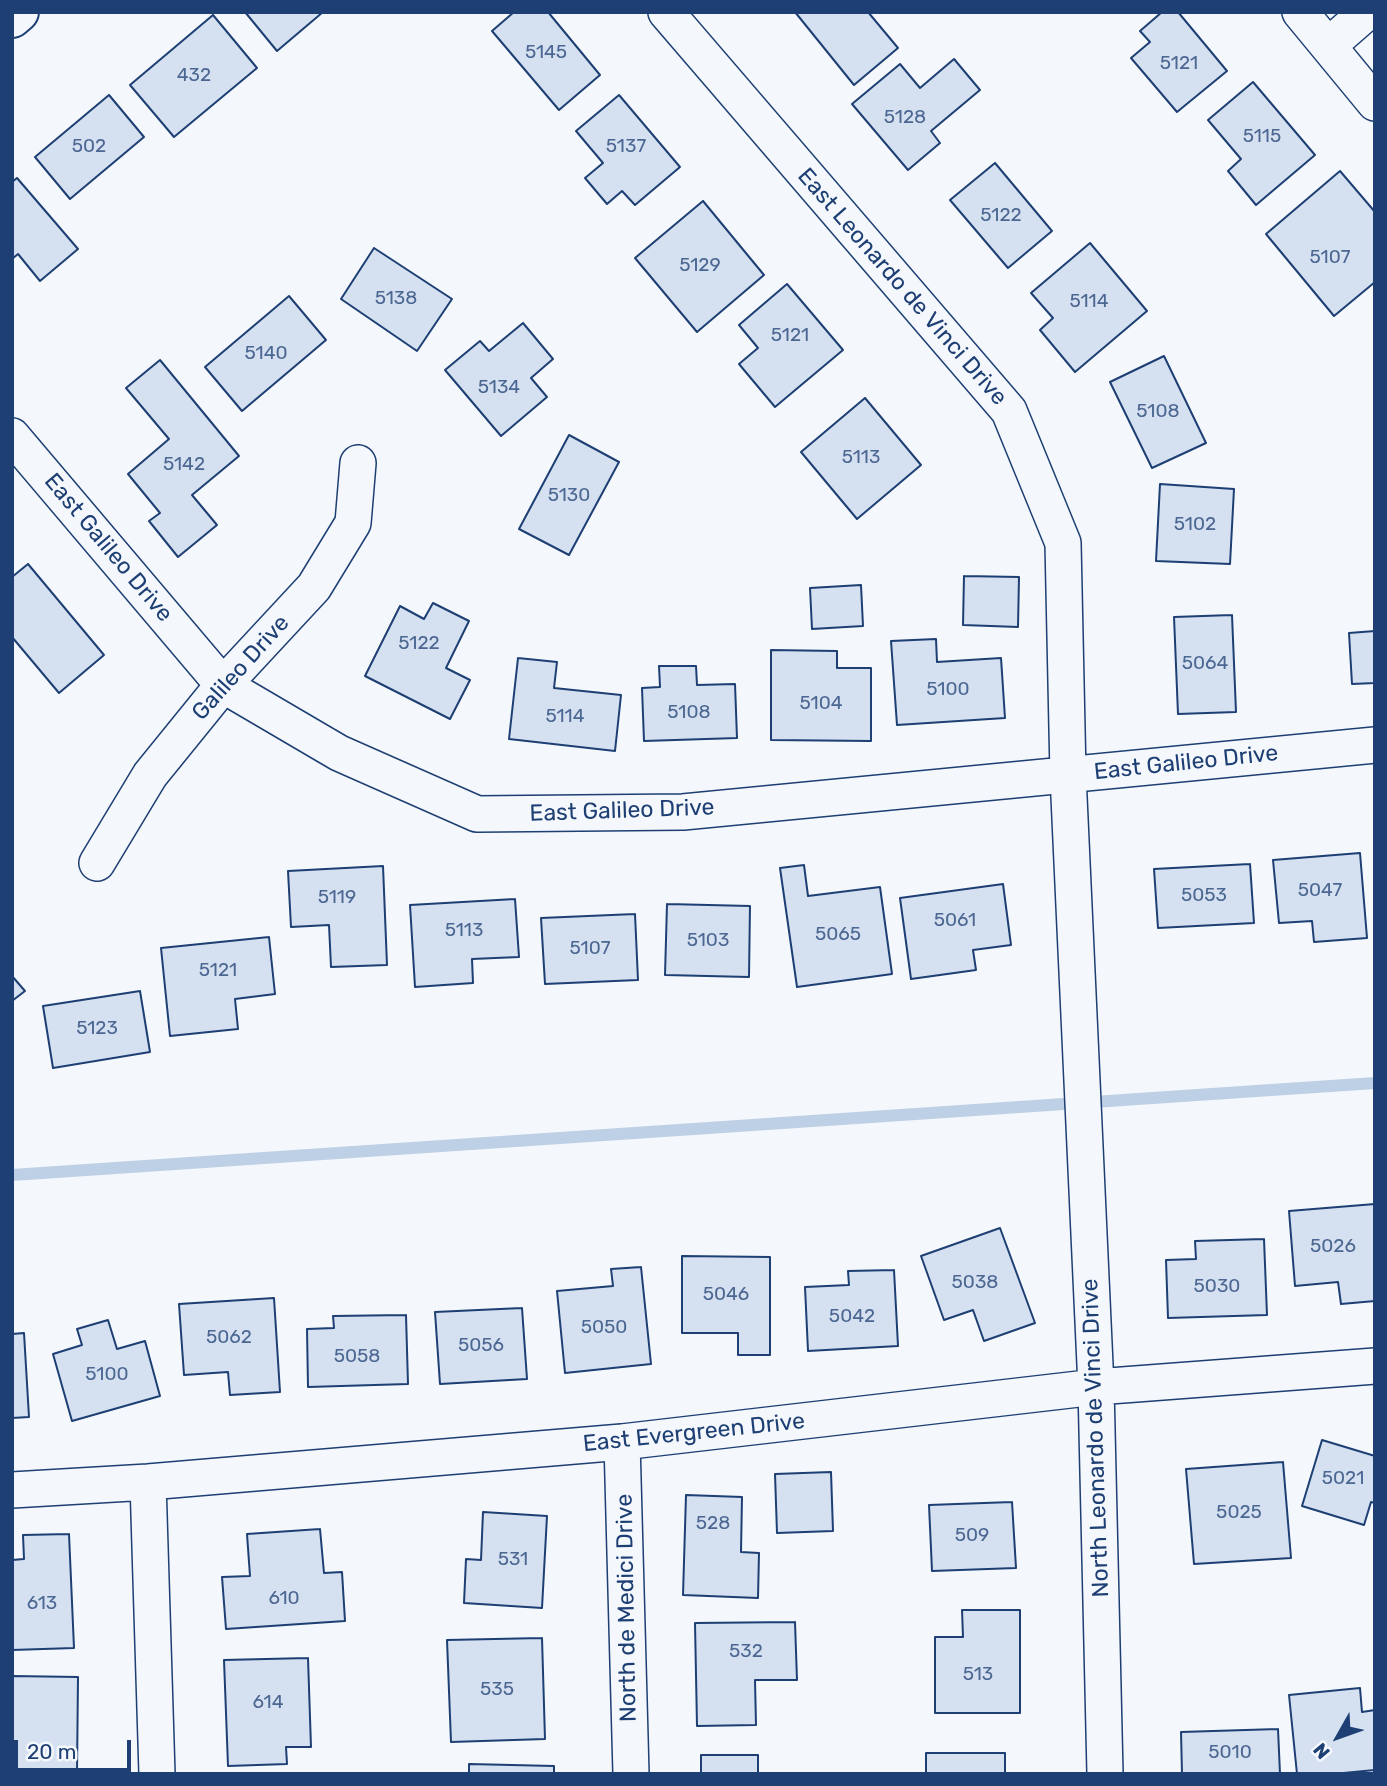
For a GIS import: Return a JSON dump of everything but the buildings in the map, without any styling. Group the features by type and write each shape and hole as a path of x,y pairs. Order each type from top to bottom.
{"street":[{"path":"12,18 19,12"},
{"name":"East Leonardo de Vinci Drive","path":"666,12 1009,411 1063,543 1068,775 1083,1102"},
{"path":"1300,12 1375,103"},
{"path":"1328,46 1367,12"},
{"name":"East Galileo Drive","path":"12,436 223,685 339,753 477,814 683,812 1375,745"},
{"name":"Galileo Drive","path":"97,863 150,775 223,685 314,587 353,523 358,463"},
{"name":"North Leonardo de Vinci Drive","path":"1083,1102 1096,1387 1105,1774"},
{"name":"East Evergreen Drive","path":"12,1490 148,1482 622,1442 1096,1387 1375,1366"},
{"name":"North de Medici Drive","path":"622,1442 631,1774"},
{"path":"148,1482 157,1774"}],"waterway":[{"path":"12,1175 1375,1083"}]}
